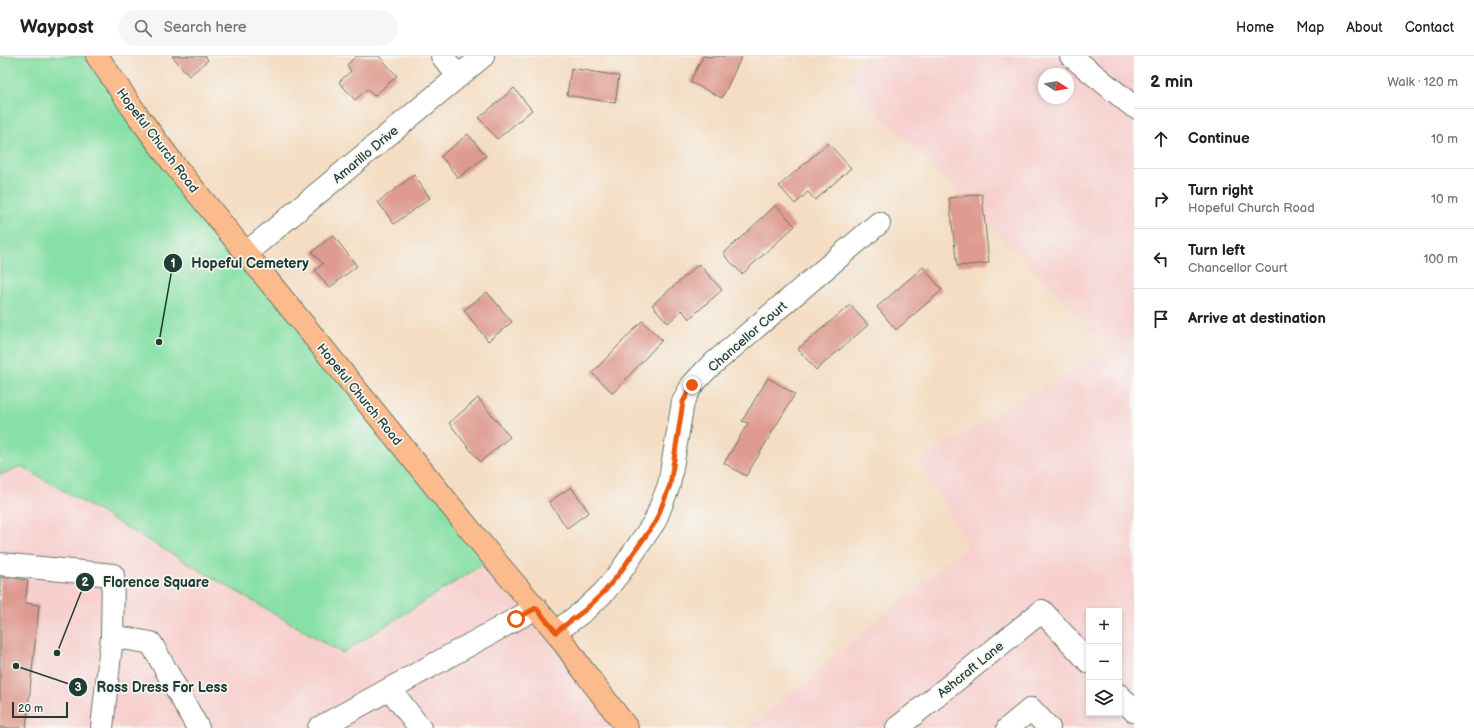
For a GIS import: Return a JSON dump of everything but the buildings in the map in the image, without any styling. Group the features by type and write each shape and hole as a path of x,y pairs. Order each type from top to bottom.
{"main road":[{"name":"Hopeful Church Road","path":"97,56 172,162 488,552 556,632 627,728"}],"street":[{"path":"442,56 458,76"},
{"name":"Amarillo Drive","path":"246,253 483,56"},
{"path":"1071,56 1134,107"},
{"name":"Chancellor Court","path":"556,632 585,610 604,592 621,571 656,521 670,485 683,402 692,385 708,368 879,223"},
{"path":"0,564 113,575 112,636 102,728"},
{"path":"319,728 536,608"},
{"name":"Ashcraft Lane","path":"897,728 1042,610 1086,659"},
{"path":"112,636 151,643 198,728"},
{"path":"390,689 420,728"},
{"path":"1122,698 1134,711"},
{"path":"1008,728 1031,708 1048,728"}],"shaded area":[{"path":"865,56 1134,56 1134,728 748,728 968,545 918,461 1110,348 846,80"},
{"path":"21,466 342,653 493,558 627,728 0,728 0,475"}],"green space":[{"path":"0,56 97,56 493,558 342,653 21,466 0,475"}],"place":[{"name":"Hopeful Cemetery","path":"159,342"},
{"name":"Florence Square","path":"57,653"},
{"name":"Ross Dress For Less","path":"16,666"}],"route":[{"path":"516,619 536,608 556,632 585,610 604,592 621,571 656,521 670,485 683,402 692,385"}]}
